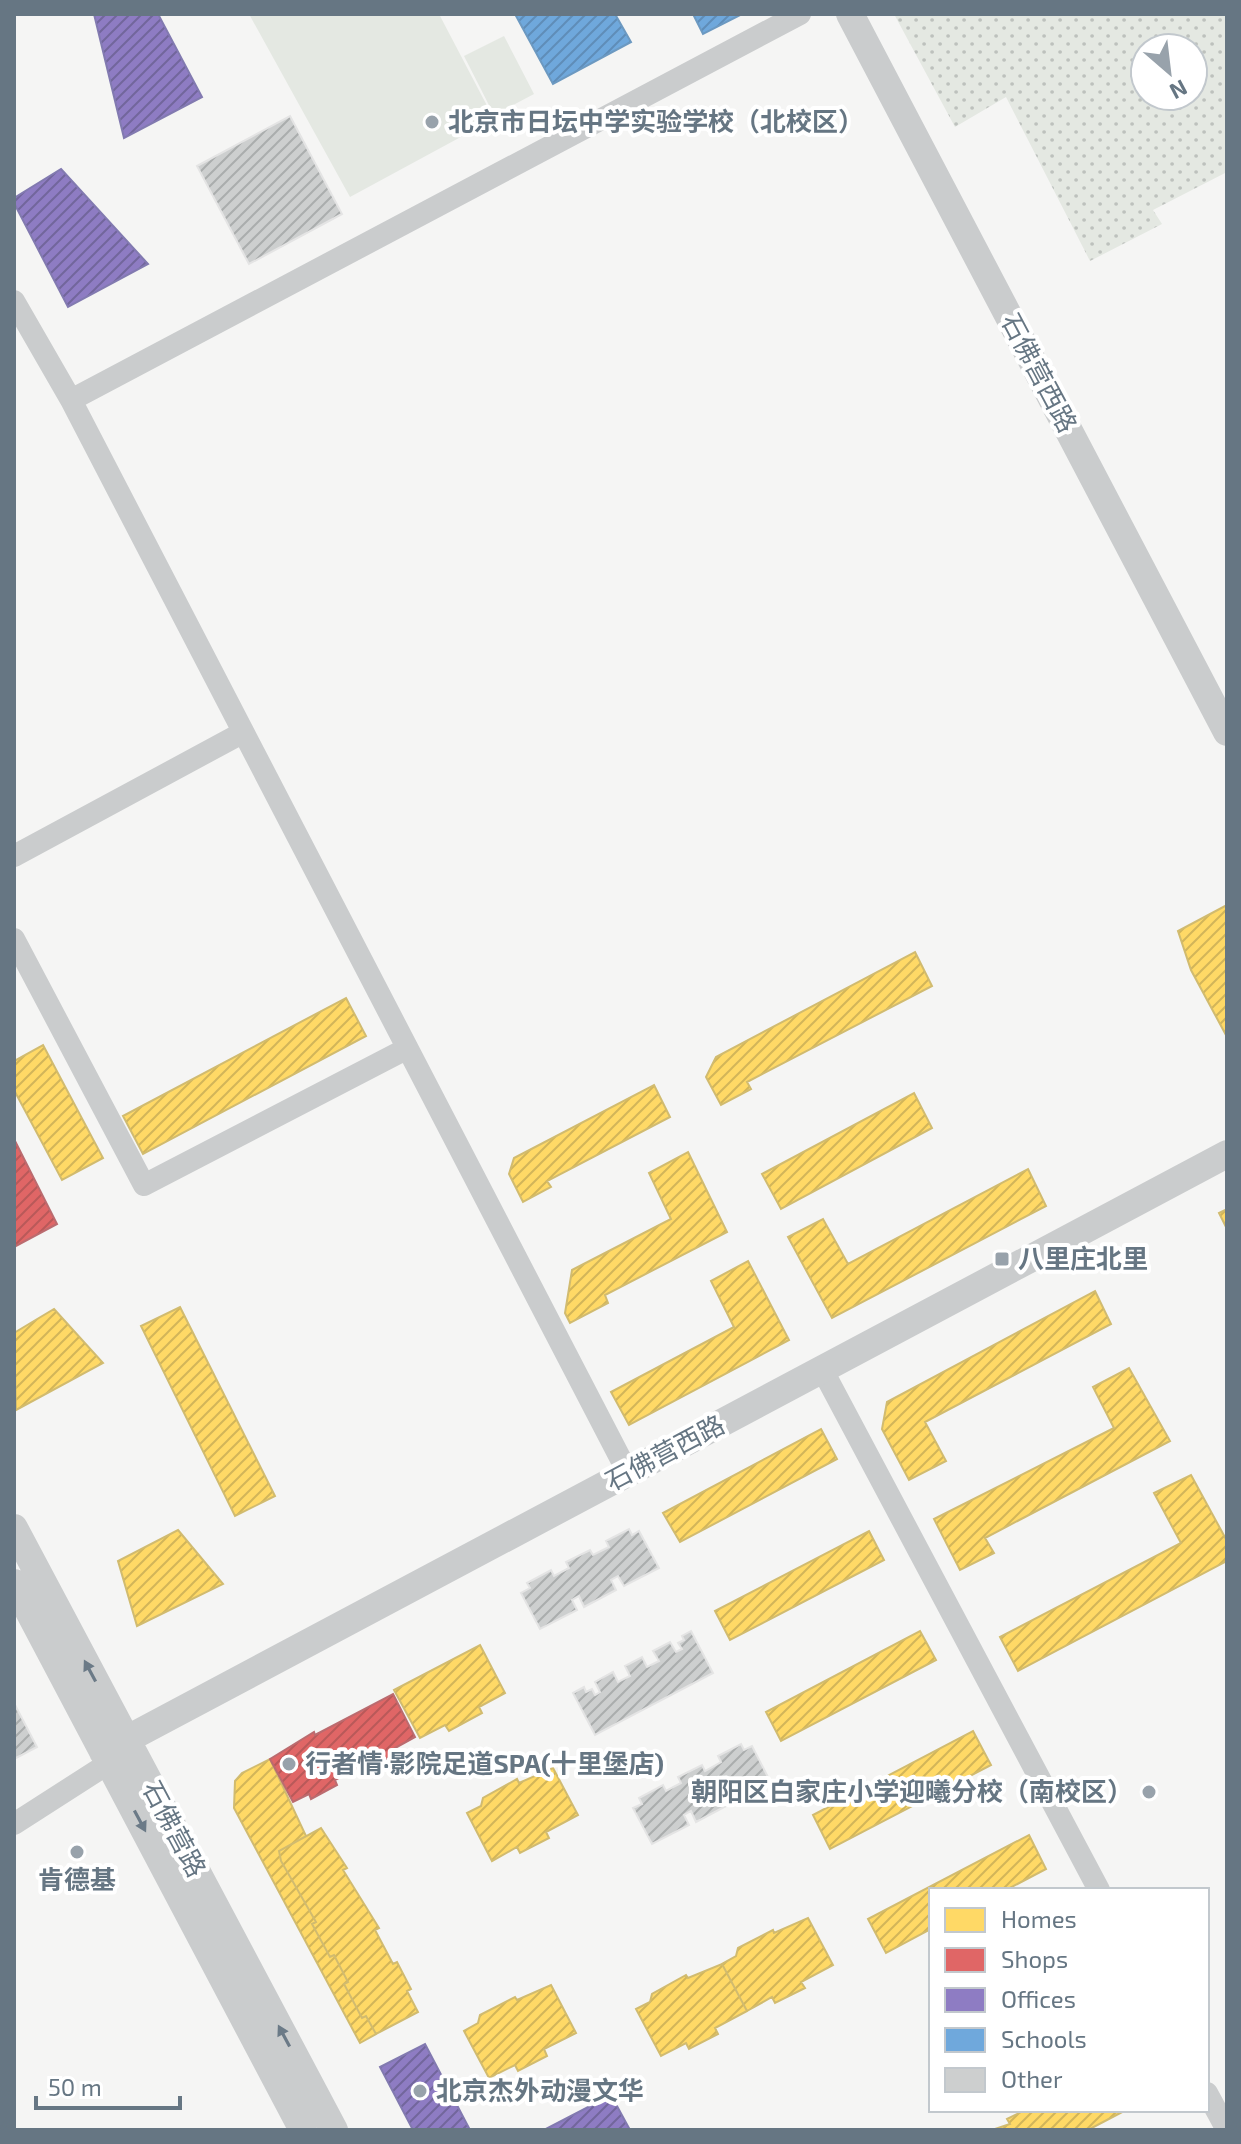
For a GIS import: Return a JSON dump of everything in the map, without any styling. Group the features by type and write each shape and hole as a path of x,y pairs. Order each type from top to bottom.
{"street":[{"path":"71,400 800,14"},
{"name":"石佛营西路","path":"850,14 1227,732"},
{"path":"14,301 71,400 628,1473"},
{"path":"14,856 242,733"},
{"path":"14,939 144,1185 406,1049"},
{"name":"石佛营西路","path":"113,1751 1227,1154"},
{"path":"822,1369 1098,1888"},
{"name":"石佛营路","path":"14,1528 113,1751 303,2130"},
{"name":"石佛营路","path":"14,1583 334,2130"},
{"path":"14,1824 113,1751"},
{"path":"1209,2097 1227,2130"}],"shaded area":[{"path":"249,14 439,14 494,119 350,197"},
{"path":"894,14 1227,14 1227,172 1153,210 1162,224 1090,261 1006,97 955,127"},
{"path":"504,36 534,94 494,115 464,56"}],"building: Homes":[{"path":"1227,905 1227,1037 1191,970 1178,931"},
{"path":"915,952 932,986 747,1082 751,1089 721,1105 706,1077 716,1057"},
{"path":"346,998 366,1036 143,1154 123,1116"},
{"path":"43,1045 103,1158 62,1180 14,1090 14,1061"},
{"path":"654,1085 670,1117 547,1181 551,1187 523,1202 509,1174 514,1158"},
{"path":"914,1093 932,1128 781,1209 762,1174"},
{"path":"688,1152 727,1232 605,1295 608,1303 570,1323 565,1313 572,1270 671,1219 649,1173"},
{"path":"1028,1169 1046,1206 832,1318 788,1237 823,1219 848,1264"},
{"path":"1227,1209 1227,1229 1219,1213"},
{"path":"748,1261 789,1340 629,1425 611,1392 734,1327 711,1281"},
{"path":"1095,1291 1111,1324 925,1422 946,1461 909,1480 882,1429 887,1402"},
{"path":"180,1307 275,1496 235,1516 141,1326"},
{"path":"54,1309 103,1363 16,1410 14,1333"},
{"path":"1129,1368 1170,1441 985,1538 994,1553 960,1570 934,1519 1114,1428 1093,1387"},
{"path":"821,1429 837,1459 680,1542 663,1513"},
{"path":"1191,1475 1227,1541 1227,1561 1018,1671 1000,1637 1181,1543 1154,1493"},
{"path":"178,1530 223,1584 137,1626 118,1561"},
{"path":"869,1531 884,1560 730,1640 715,1611"},
{"path":"920,1631 936,1660 781,1741 766,1712"},
{"path":"480,1645 505,1693 479,1707 482,1713 449,1731 445,1725 420,1738 394,1690"},
{"path":"973,1731 991,1765 830,1849 813,1815"},
{"path":"270,1759 306,1836 279,1851 281,1861 316,1922 312,1924 330,1957 334,1955 348,1982 344,1984 362,2018 366,2016 376,2034 360,2043 234,1808 235,1781 242,1773"},
{"path":"553,1768 578,1815 546,1832 549,1838 520,1853 517,1847 492,1861 467,1813 481,1806 483,1798 517,1779 519,1783"},
{"path":"321,1828 347,1868 343,1870 379,1928 375,1930 393,1964 397,1962 411,1989 407,1991 418,2012 376,2034 366,2016 362,2018 344,1984 348,1982 334,1955 330,1957 312,1924 316,1922 281,1861 279,1851"},
{"path":"1029,1835 1046,1869 1010,1888 929,1888 929,1930 886,1953 868,1919"},
{"path":"808,1918 833,1965 801,1982 805,1988 775,2003 772,1997 747,2011 722,1964 736,1956 738,1948 773,1930 774,1933"},
{"path":"722,1964 747,2011 715,2028 718,2034 689,2049 686,2043 661,2056 636,2009 650,2002 652,1994 686,1975 688,1978"},
{"path":"551,1985 576,2033 544,2049 547,2056 518,2071 515,2065 489,2078 464,2031 478,2023 480,2015 515,1997 517,2000"},
{"path":"1021,2112 1122,2112 1088,2130 992,2130 1010,2124 1007,2119"}],"building: Shops":[{"path":"14,1139 57,1224 14,1247"},
{"path":"393,1694 415,1737 395,1748 398,1753 372,1766 370,1761 335,1780 337,1785 311,1799 309,1794 293,1802 270,1759 314,1732 315,1735"}],"building: Offices":[{"path":"94,14 158,14 202,97 124,138"},
{"path":"61,169 148,264 68,307 14,203 14,198"},
{"path":"425,2044 470,2130 413,2130 380,2067"},
{"path":"611,2095 630,2130 544,2130"}],"building: Schools":[{"path":"515,14 615,14 631,42 553,84"},
{"path":"693,14 742,14 703,34"}],"building: Other":[{"path":"290,116 342,214 249,264 197,166"},
{"path":"629,1529 632,1535 639,1531 659,1568 624,1586 618,1576 611,1580 616,1590 584,1607 579,1596 572,1600 577,1610 540,1629 521,1593 530,1588 527,1583 551,1570 554,1576 569,1568 566,1562 590,1550 593,1555 609,1547 606,1541"},
{"path":"691,1631 713,1673 595,1735 573,1693 584,1687 586,1692 592,1689 595,1695 600,1692 595,1682 613,1672 618,1682 630,1676 625,1666 642,1657 647,1667 659,1661 653,1651 670,1642 676,1652 682,1649 678,1643 684,1640 682,1636"},
{"path":"14,1703 37,1747 14,1759"},
{"path":"741,1744 744,1750 752,1746 771,1783 736,1801 731,1791 723,1795 728,1805 696,1822 691,1811 684,1815 689,1825 652,1844 633,1808 642,1804 639,1798 663,1785 666,1791 681,1783 678,1777 702,1765 705,1771 721,1762 718,1756"}],"place":[{"name":"北京市日坛中学实验学校（北校区）","path":"432,122"},
{"name":"八里庄北里","path":"1002,1259"},
{"name":"行者情·影院足道SPA(十里堡店)","path":"289,1764"},
{"name":"朝阳区白家庄小学迎曦分校（南校区）","path":"1149,1792"},
{"name":"肯德基","path":"77,1852"},
{"name":"北京杰外动漫文华","path":"420,2091"}]}
